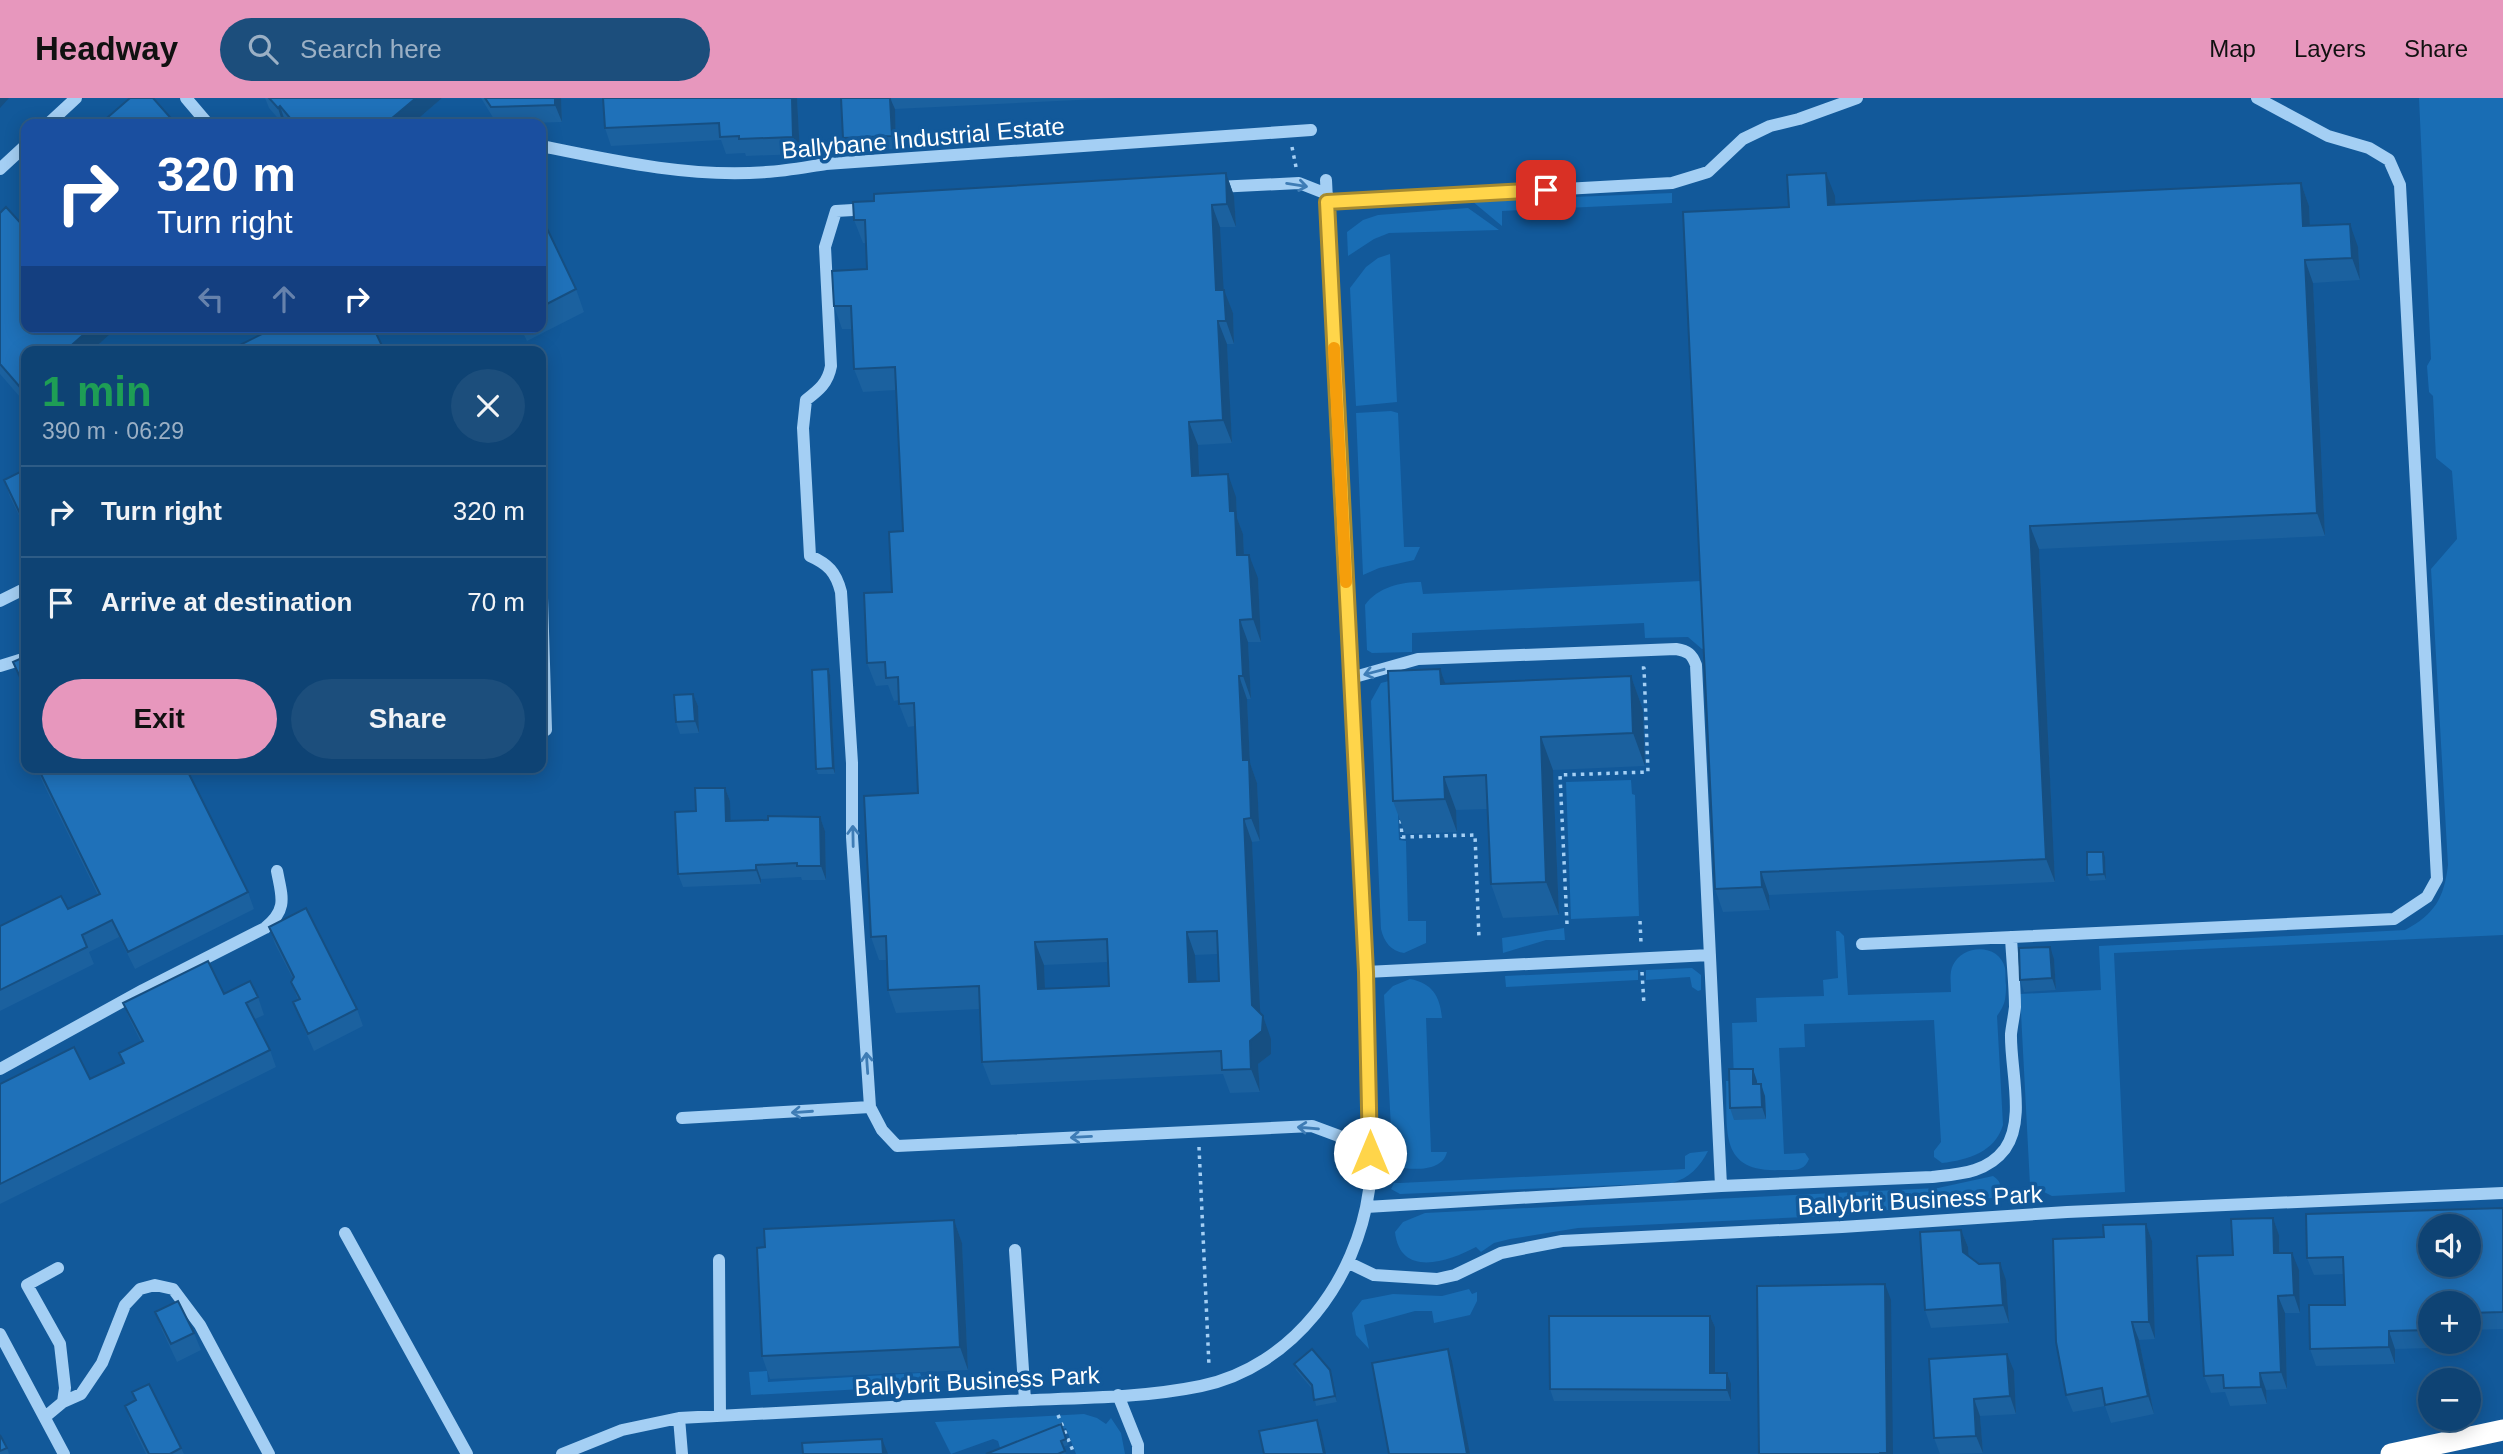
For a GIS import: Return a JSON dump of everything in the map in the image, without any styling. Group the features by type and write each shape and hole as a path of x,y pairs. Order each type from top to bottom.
{"highway":[{"path":"2390,1454 2503,1430"}],"street":[{"path":"53,119 76,98"},
{"path":"186,98 204,119"},
{"path":"1206,188 1299,183 1327,198 1672,183 1708,172 1744,139 1770,127 1857,98"},
{"path":"1862,944 2394,919 2427,897 2437,879 2400,185 2389,160 2369,148 2328,136 2257,98"},
{"name":"Ballybane Industrial Estate","path":"546,147 632,165 706,172 765,173 825,164 1311,130"},
{"path":"0,169 21,150"},
{"name":"Ballybrit Business Park","path":"562,1454 622,1430 679,1418 1118,1395 1170,1391 1210,1384 1258,1364 1281,1348 1323,1305 1349,1262 1367,1207 1370,1188 1370,1079 1326,180"},
{"path":"877,209 836,211 825,247 831,366 829,378 823,387 806,400 803,428 810,556 832,569 841,592 852,763 852,837 870,1107 882,1129 897,1146 1312,1126 1339,1136 1370,1188"},
{"path":"0,601 21,590"},
{"path":"1351,678 1418,659 1666,649 1686,650 1693,656 1696,665 1721,1186"},
{"path":"0,666 21,660"},
{"path":"0,1069 144,990 265,928 278,917 283,902 277,871"},
{"path":"1367,1207 1965,1174 1979,1169 1999,1156 2011,1138 2015,1118 2011,1034 2015,1007 2011,937"},
{"path":"1366,972 1710,956"},
{"path":"682,1118 870,1107"},
{"name":"Ballybrit Business Park","path":"1349,1262 1374,1275 1437,1279 1455,1275 1501,1253 1562,1241 2081,1212 2503,1193"},
{"path":"345,1233 467,1454"},
{"path":"1015,1250 1026,1400"},
{"path":"719,1260 720,1416"},
{"path":"58,1268 27,1285 60,1344 65,1388 63,1402"},
{"path":"45,1418 63,1402 81,1394 102,1363 125,1305 140,1289 155,1285 173,1289 200,1325 269,1454"},
{"path":"0,1334 64,1454"},
{"path":"1118,1395 1138,1445 1138,1454"},
{"path":"679,1418 682,1454"}],"path":[{"path":"1290,131 1299,183"},
{"path":"1567,924 1560,775 1648,772 1644,668 1631,668"},
{"path":"1401,811 1402,838 1475,835 1479,938"},
{"path":"1640,920 1641,947"},
{"path":"1642,970 1644,1004"},
{"path":"1198,1131 1210,1384"},
{"path":"1055,1399 1059,1421 1066,1430 1072,1454"}],"shaded area":[{"path":"2419,98 2503,98 2503,935 2114,953 2125,1192 2052,1196 2030,1185 2020,994 2101,990 2099,946 2405,930 2424,918 2441,896 2448,865 2431,569 2457,539 2452,471 2436,458 2433,396 2429,392 2427,366 2431,359"},
{"path":"1672,193 1672,203 1502,211 1502,226 1472,201"},
{"path":"1468,208 1499,230 1389,233 1374,239 1348,256 1347,232 1363,220 1378,215"},
{"path":"1390,254 1397,402 1356,406 1350,288 1366,267 1378,258"},
{"path":"1356,413 1398,413 1404,547 1420,547 1414,560 1379,568 1363,575"},
{"path":"1701,581 1708,648 1702,649 1688,637 1645,638 1644,623 1412,633 1412,652 1372,653 1367,650 1365,605 1383,590 1406,583 1421,582 1423,594"},
{"path":"1393,680 1399,840 1406,841 1408,921 1426,921 1426,943 1404,953 1389,945 1381,929 1371,701 1381,683"},
{"path":"1631,780 1632,794 1635,795 1639,916 1571,919 1566,782"},
{"path":"1564,928 1565,940 1546,940 1503,953 1502,938"},
{"path":"1836,931 1844,936 1848,995 1951,992 1953,965 1965,953 1980,949 1996,954 2001,960 2005,970 2006,994 1997,1016 2003,1125 1994,1142 1987,1148 1971,1157 1952,1162 1942,1163 1934,1157 1934,1151 1941,1142 1934,1020 1804,1024 1805,1047 1779,1048 1784,1154 1805,1153 1809,1159 1807,1163 1794,1170 1760,1169 1746,1164 1736,1156 1730,1145 1726,1116 1726,1081 1734,1081 1732,1023 1757,1022 1756,998 1824,996 1823,980 1838,978"},
{"path":"1692,968 1701,975 1701,990 1698,991 1692,987 1690,977 1646,980 1646,970"},
{"path":"1638,970 1638,980 1506,987 1505,976"},
{"path":"1410,979 1424,984 1434,992 1441,1010 1442,1018 1426,1018 1431,1152 1447,1152 1439,1164 1416,1169 1393,1166 1384,995 1393,986"},
{"path":"1708,1151 1693,1171 1672,1183 1400,1194 1391,1189 1394,1183 1685,1169 1685,1156"},
{"path":"1993,1176 1999,1181 2000,1187 1993,1198 1942,1200 1913,1207 1846,1215 1578,1228 1510,1239 1494,1243 1481,1252 1476,1247 1439,1261 1415,1261 1406,1256 1399,1246 1395,1232 1403,1222 1425,1213 1938,1188"},
{"path":"1469,1289 1472,1294 1477,1292 1477,1301 1470,1315 1434,1323 1432,1311 1415,1311 1364,1325 1369,1349 1356,1335 1352,1313 1362,1300 1393,1294 1442,1296"},
{"path":"767,1371 768,1382 920,1373 921,1376 936,1375 937,1385 751,1395 749,1372"},
{"path":"1084,1414 1106,1424 1111,1418 1121,1433 1125,1454 1076,1454 1066,1428 1001,1451 998,1441 993,1439 951,1454 935,1422"}],"building":[{"path":"130,98 153,98 172,119 106,119"},
{"path":"269,98 416,98 391,119 291,119 280,106 278,108"},
{"path":"485,98 555,98 555,105 491,107"},
{"path":"603,98 792,98 793,137 720,137 719,123 605,128"},
{"path":"841,98 890,98 892,136 843,138"},
{"path":"1226,173 1227,204 1212,205 1216,290 1224,290 1226,321 1218,321 1223,420 1189,422 1192,476 1228,474 1230,511 1235,511 1237,555 1249,555 1253,619 1240,620 1243,676 1239,676 1243,760 1249,760 1251,818 1244,819 1252,1005 1263,1016 1262,1031 1250,1041 1251,1069 1222,1070 1221,1051 982,1062 979,986 888,990 886,936 871,937 864,796 918,793 914,703 899,704 898,677 886,678 885,662 867,663 864,593 892,592 889,532 903,531 895,367 854,369 851,306 834,306 832,271 867,269 865,220 854,220 853,202 874,201 874,194","holes":["1217,931 1219,981 1189,982 1187,932","1107,939 1109,986 1038,989 1035,942"]},
{"path":"1826,173 1828,205 2301,183 2303,226 2350,224 2352,258 2305,260 2317,513 2030,526 2046,859 1761,872 1762,887 1715,889 1683,212 1789,207 1787,175"},
{"path":"6,207 21,224 21,333 85,333 71,346 21,346 21,388 0,364 0,213"},
{"path":"546,226 576,289 546,304"},
{"path":"264,333 376,333 382,346 238,346"},
{"path":"21,472 21,516 4,480"},
{"path":"21,658 21,679 13,662"},
{"path":"828,669 833,768 816,769 812,670"},
{"path":"1440,669 1441,684 1631,676 1633,733 1541,737 1546,882 1491,884 1486,775 1444,777 1445,799 1393,801 1388,671"},
{"path":"693,694 695,721 676,722 674,695"},
{"path":"40,773 188,773 248,892 128,952 112,920 82,935 87,947 0,990 0,926 61,896 68,909 100,894"},
{"path":"695,788 725,788 726,821 768,820 768,816 820,817 821,866 797,866 797,863 756,865 756,870 678,874 675,812 696,811"},
{"path":"2087,852 2103,852 2104,874 2087,875"},
{"path":"306,908 357,1009 308,1034 293,1002 300,999 291,982 294,977 269,927"},
{"path":"2050,947 2052,978 2020,980 2019,948"},
{"path":"208,961 224,994 250,981 258,997 246,1003 270,1050 0,1184 0,1084 74,1047 90,1079 124,1063 119,1053 143,1041 123,1003"},
{"path":"1729,1069 1753,1069 1753,1084 1761,1084 1762,1107 1730,1108"},
{"path":"2503,1208 2503,1312 2481,1313 2481,1291 2418,1291 2418,1330 2389,1331 2389,1347 2310,1349 2309,1305 2345,1305 2343,1257 2307,1258 2306,1214"},
{"path":"2273,1218 2274,1253 2292,1253 2294,1295 2278,1296 2281,1372 2260,1373 2261,1387 2224,1388 2223,1375 2204,1376 2197,1256 2233,1255 2231,1219"},
{"path":"954,1220 960,1347 762,1356 757,1248 765,1247 764,1229"},
{"path":"2146,1224 2149,1322 2132,1322 2148,1396 2105,1405 2102,1388 2066,1395 2056,1342 2053,1239 2104,1237 2103,1225"},
{"path":"1961,1230 1963,1252 1979,1264 2000,1263 2003,1305 1925,1310 1920,1232"},
{"path":"1885,1284 1887,1453 1759,1454 1757,1286"},
{"path":"178,1301 194,1333 171,1344 155,1312"},
{"path":"1549,1316 1710,1316 1710,1373 1727,1373 1727,1390 1550,1389"},
{"path":"1312,1349 1330,1370 1335,1396 1314,1400 1312,1385 1294,1364"},
{"path":"1448,1349 1467,1454 1389,1454 1372,1363"},
{"path":"2007,1354 2010,1396 1974,1399 1976,1436 1934,1438 1929,1359"},
{"path":"149,1384 181,1448 170,1454 149,1454 125,1406 136,1400 132,1392"},
{"path":"1317,1420 1324,1454 1264,1454 1259,1431"},
{"path":"1061,1424 1066,1439 1061,1441 1065,1451 1058,1454 986,1454"},
{"path":"0,1435 7,1448 0,1451"},
{"path":"882,1439 883,1454 803,1454 802,1443"}],"slow traffic":[{"path":"1334,348 1346,582"}],"route":[{"path":"1370,1153 1366,972 1327,202 1546,190"}]}
